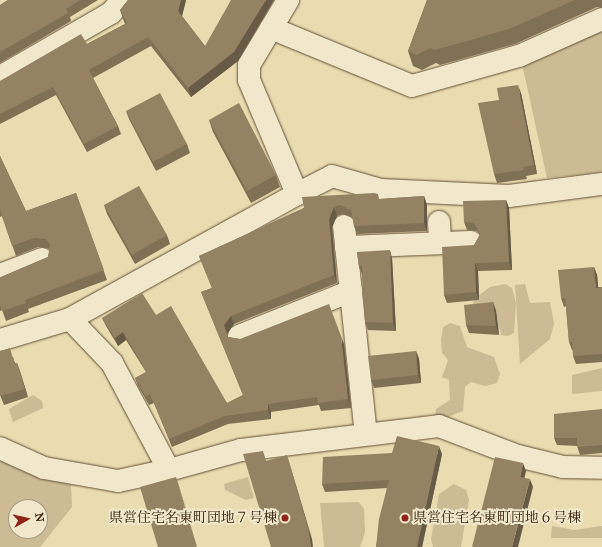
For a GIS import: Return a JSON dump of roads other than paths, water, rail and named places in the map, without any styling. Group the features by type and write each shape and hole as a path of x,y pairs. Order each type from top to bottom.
{"street":[{"path":"0,77 111,13 122,0"},
{"path":"288,0 250,65 249,80 297,194"},
{"path":"272,28 412,86 518,56 602,19"},
{"path":"0,338 70,319 332,176 381,190 509,196 602,184"},
{"path":"439,222 440,243"},
{"path":"366,434 345,237 440,243 471,242"},
{"path":"0,275 42,259"},
{"path":"239,336 351,291"},
{"path":"70,319 112,363 169,470"},
{"path":"0,448 44,468 118,481 169,470 241,450 439,426 518,456 563,467 602,468"}],"place":[{"name":"県営住宅名東町団地７号棟","path":"285,518"},
{"name":"県営住宅名東町団地６号棟","path":"405,518"}]}
